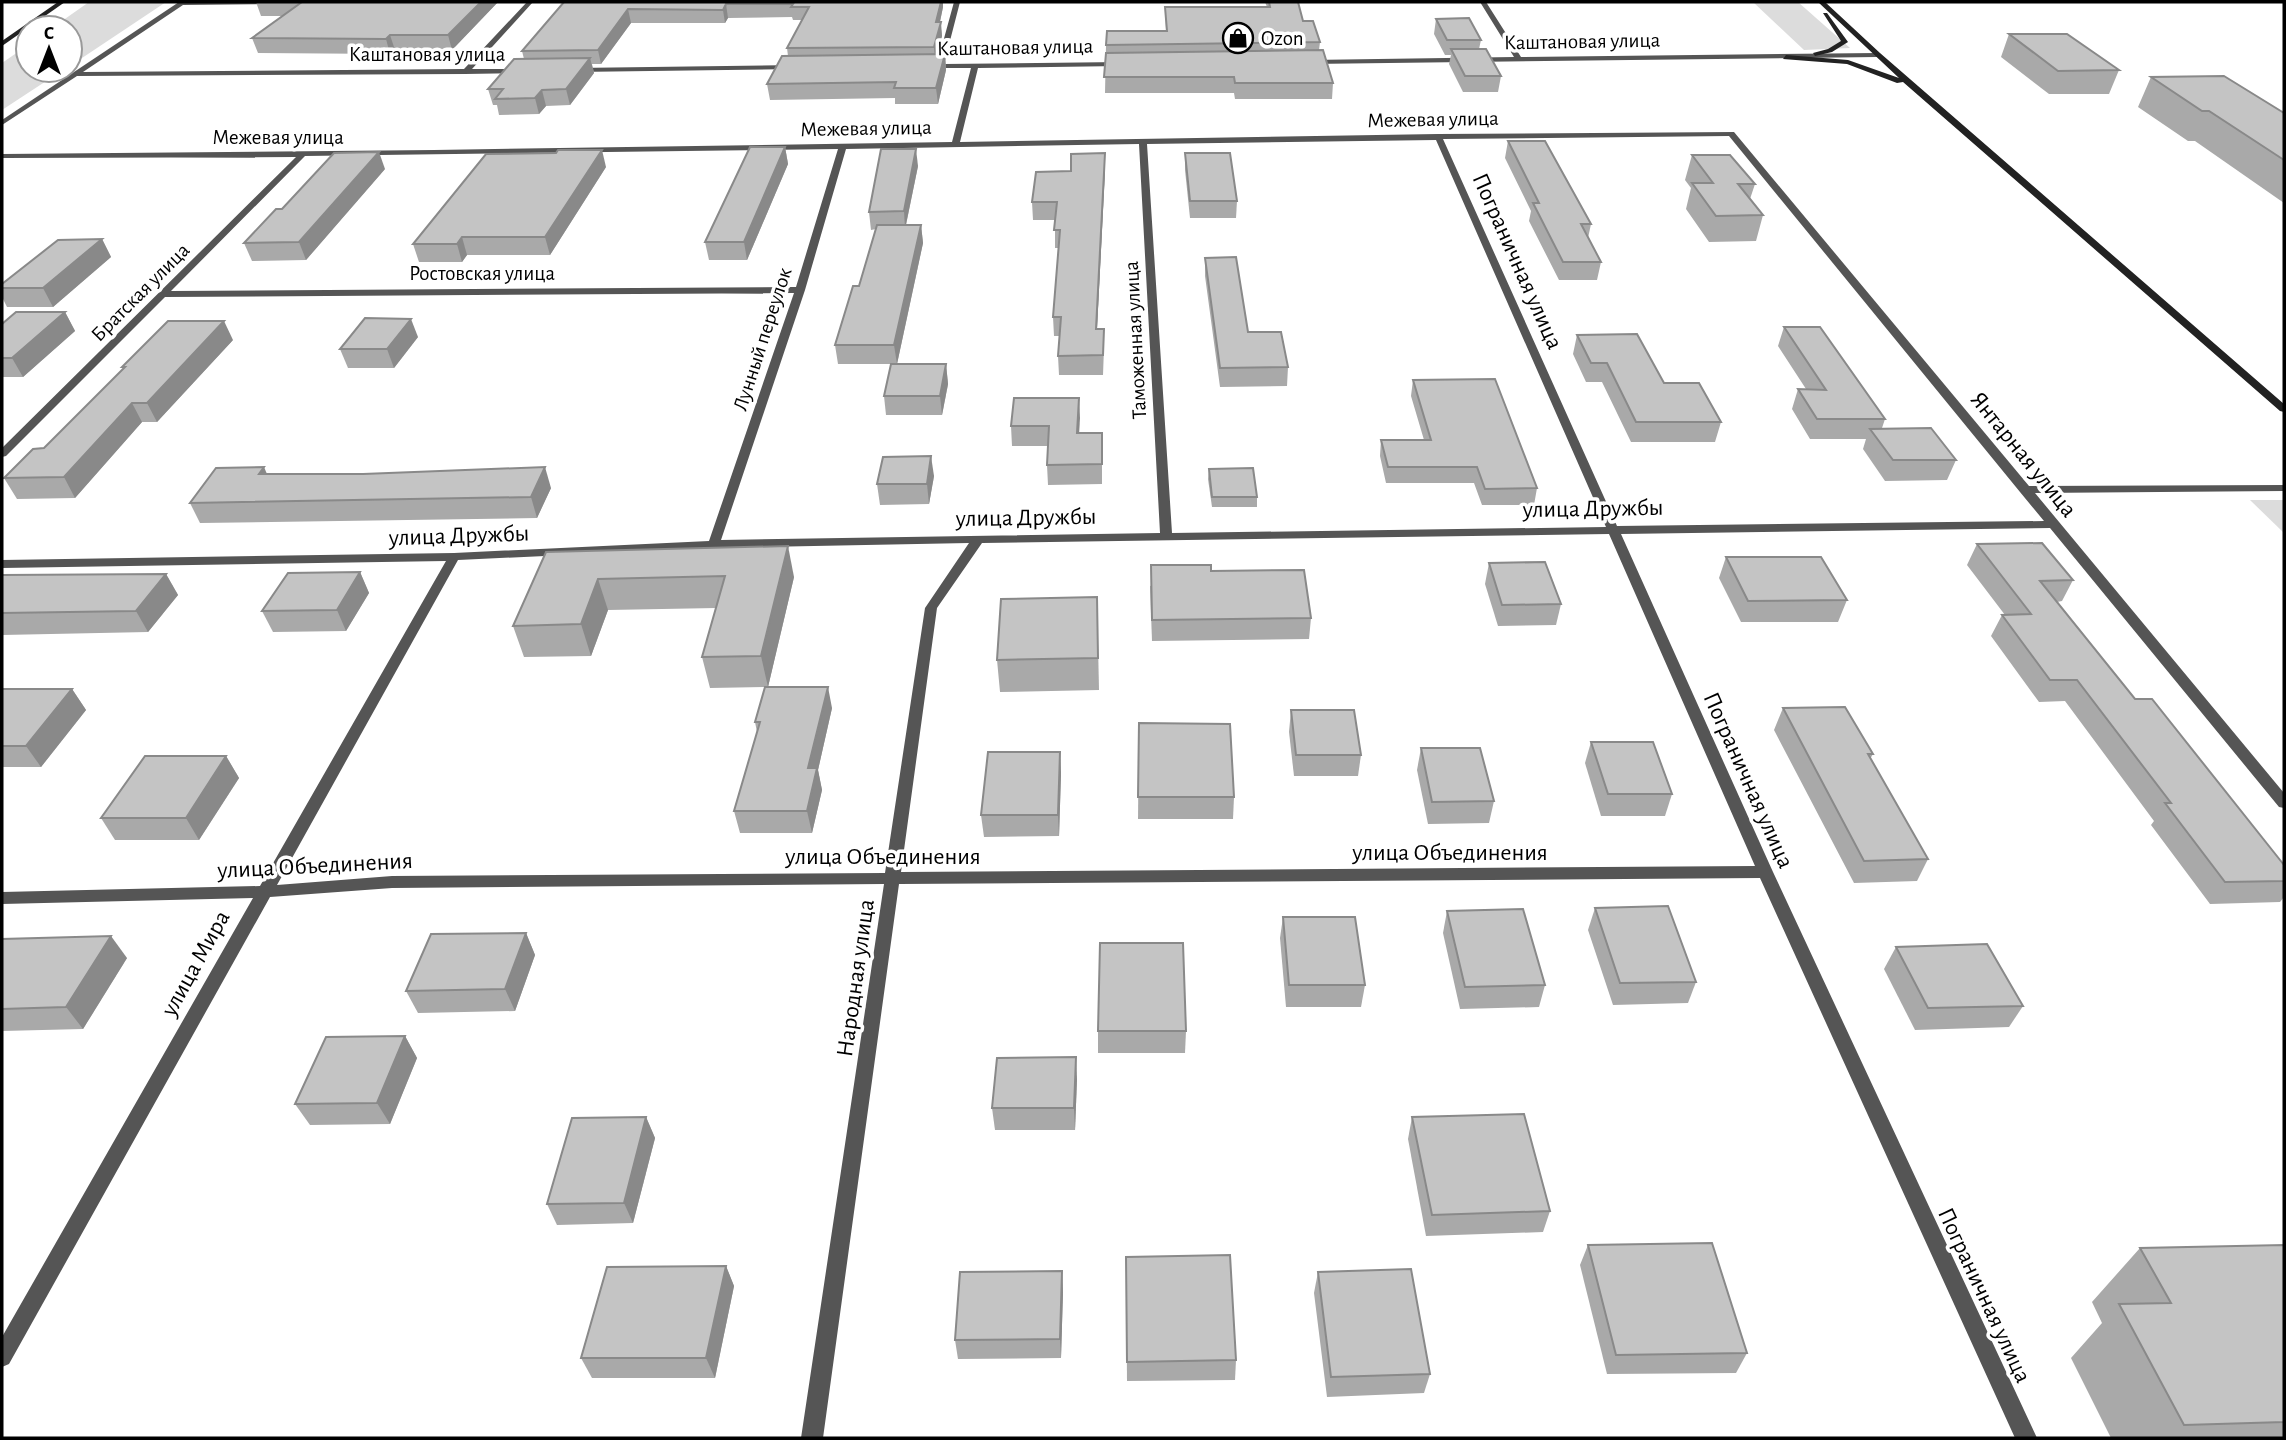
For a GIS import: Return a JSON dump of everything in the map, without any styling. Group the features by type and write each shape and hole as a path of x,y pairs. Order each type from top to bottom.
{"street":[{"path":"2,44 62,2"},
{"path":"84,69 183,2 295,2"},
{"path":"465,72 530,2"},
{"path":"940,66 957,2"},
{"path":"1483,2 1519,59"},
{"path":"1821,2 1877,55 2284,409"},
{"path":"1786,57 1830,51 1845,42 1827,19 1821,2"},
{"name":"Каштановая улица","path":"1296,62 1877,55"},
{"path":"1786,57 1848,62 1915,88"},
{"name":"Каштановая улица","path":"912,66 1128,64"},
{"path":"956,144 975,65"},
{"path":"563,70 801,67"},
{"name":"Каштановая улица","path":"84,74 535,71"},
{"path":"2,123 61,84"},
{"name":"Межевая улица","path":"2,156 302,155 1438,136 1731,134"},
{"name":"Янтарная улица","path":"1731,134 2284,803"},
{"name":"Пограничная улица","path":"1438,136 1765,872 2026,1438"},
{"name":"Таможенная улица","path":"1143,142 1166,536"},
{"name":"Лунный переулок","path":"714,544 800,290 843,145"},
{"name":"Братская улица","path":"2,454 166,294 302,155"},
{"name":"Ростовская улица","path":"166,294 800,290"},
{"path":"2024,490 2284,488"},
{"name":"улица Дружбы","path":"2,564 454,557 714,544 1612,528 2052,524"},
{"name":"Народная улица","path":"812,1438 931,608 978,539"},
{"name":"улица Мира","path":"2,1357 454,557"},
{"name":"улица Объединения","path":"2,898 263,892 392,882 1765,872"}],"shaded area":[{"path":"89,2 166,2 84,57 84,14 72,14"},
{"path":"1753,2 1798,2 1850,48 1804,50"},
{"path":"14,55 14,84 42,84 2,110 2,63"},
{"path":"2250,500 2284,500 2284,533"}],"building":[{"path":"302,2 481,2 448,35 390,35 386,39 252,38"},
{"path":"564,2 941,2 936,22 941,22 934,47 787,48 809,7 791,7 793,4 726,4 723,10 628,9 598,50 522,51"},
{"path":"1269,2 1298,2 1303,21 1313,21 1320,42 1106,45 1107,31 1167,31 1165,7 1270,7"},
{"path":"1469,18 1481,40 1447,40 1436,19"},
{"path":"2009,34 2067,34 2119,70 2058,71"},
{"path":"1451,49 1486,49 1501,76 1465,76"},
{"path":"1323,50 1333,83 1235,83 1234,77 1104,77 1106,53"},
{"path":"945,54 936,88 894,88 896,82 767,84 782,56"},
{"path":"590,58 566,89 542,90 535,98 495,99 503,89 488,89 514,59"},
{"path":"2224,76 2284,113 2284,160 2151,77"},
{"path":"1508,141 1545,141 1591,224 1581,224 1601,262 1563,262 1533,203 1539,203"},
{"path":"750,147 785,147 744,242 705,242"},
{"path":"881,149 916,149 904,211 869,212"},
{"path":"558,150 602,150 545,237 462,237 457,244 413,244 486,154 556,153"},
{"path":"379,152 299,242 244,243 276,209 282,209 334,153"},
{"path":"1105,153 1096,329 1104,329 1103,355 1058,356 1061,317 1053,317 1060,230 1054,230 1057,202 1032,202 1036,172 1071,171 1071,154"},
{"path":"1185,153 1230,153 1237,201 1190,201"},
{"path":"1692,155 1730,155 1755,184 1738,184 1763,215 1716,216 1692,183 1713,183"},
{"path":"877,225 921,225 894,345 835,345 853,286 859,286"},
{"path":"102,239 43,288 2,288 2,284 58,240"},
{"path":"1236,257 1248,332 1281,332 1288,367 1220,368 1205,258"},
{"path":"16,312 65,312 12,358 2,358 2,324"},
{"path":"365,318 411,319 387,349 340,349"},
{"path":"168,321 224,321 147,403 132,403 64,477 4,478 33,449 44,448"},
{"path":"1784,327 1820,327 1885,419 1817,419 1798,389 1826,390"},
{"path":"1637,334 1664,383 1699,383 1721,422 1636,422 1607,363 1591,363 1577,335"},
{"path":"891,364 946,364 940,396 884,396"},
{"path":"1495,379 1537,488 1485,489 1477,467 1388,467 1381,440 1431,440 1413,380"},
{"path":"1014,398 1079,398 1077,433 1102,433 1102,464 1047,465 1049,426 1011,426"},
{"path":"1931,428 1956,460 1893,460 1870,429"},
{"path":"931,456 927,484 877,484 883,457"},
{"path":"264,467 259,474 363,474 545,467 531,497 190,503 216,468"},
{"path":"1253,468 1257,497 1212,497 1209,469"},
{"path":"2042,543 2073,580 2040,581 2135,699 2152,699 2284,865 2284,881 2225,882 2165,803 2171,803 2077,680 2050,680 2002,615 2031,614 1977,544"},
{"path":"788,546 761,656 702,657 725,576 598,579 581,624 513,626 546,552"},
{"path":"1726,557 1821,557 1847,600 1748,601"},
{"path":"1545,562 1561,604 1502,605 1489,563"},
{"path":"1151,565 1211,565 1211,571 1304,570 1311,618 1152,620"},
{"path":"360,572 337,610 262,611 288,573"},
{"path":"166,574 136,611 2,613 2,575"},
{"path":"1097,597 1098,658 997,660 1001,599"},
{"path":"765,687 828,687 808,768 817,768 807,811 734,811 760,722 755,722"},
{"path":"2,689 72,689 26,746 2,746"},
{"path":"1845,707 1873,754 1868,754 1928,859 1864,861 1783,708"},
{"path":"1291,710 1354,710 1361,755 1296,755"},
{"path":"1139,723 1230,724 1234,797 1138,797"},
{"path":"1591,742 1653,742 1672,794 1608,794"},
{"path":"1421,748 1480,748 1494,801 1432,802"},
{"path":"988,752 1060,752 1058,815 981,815"},
{"path":"145,756 226,756 186,818 101,818"},
{"path":"1668,906 1696,982 1620,983 1595,908"},
{"path":"1523,909 1545,985 1465,987 1447,911"},
{"path":"1283,917 1355,917 1365,985 1289,985"},
{"path":"526,933 505,989 406,991 431,934"},
{"path":"111,936 66,1007 2,1009 2,939"},
{"path":"1100,943 1183,943 1186,1031 1098,1031"},
{"path":"1987,944 2023,1006 1928,1008 1896,947"},
{"path":"405,1036 377,1103 295,1104 326,1037"},
{"path":"1076,1057 1074,1108 992,1108 997,1058"},
{"path":"1524,1114 1550,1211 1432,1215 1412,1117"},
{"path":"646,1117 624,1203 547,1204 572,1118"},
{"path":"1712,1243 1747,1353 1616,1355 1588,1245"},
{"path":"2284,1245 2284,1422 2184,1425 2119,1304 2171,1303 2140,1248"},
{"path":"1230,1255 1236,1360 1127,1362 1126,1257"},
{"path":"726,1266 706,1358 581,1358 607,1267"},
{"path":"1411,1269 1430,1374 1331,1377 1318,1272"},
{"path":"1062,1271 1060,1339 955,1340 960,1272"}],"place":[{"name":"Ozon","path":"1238,38"}]}
